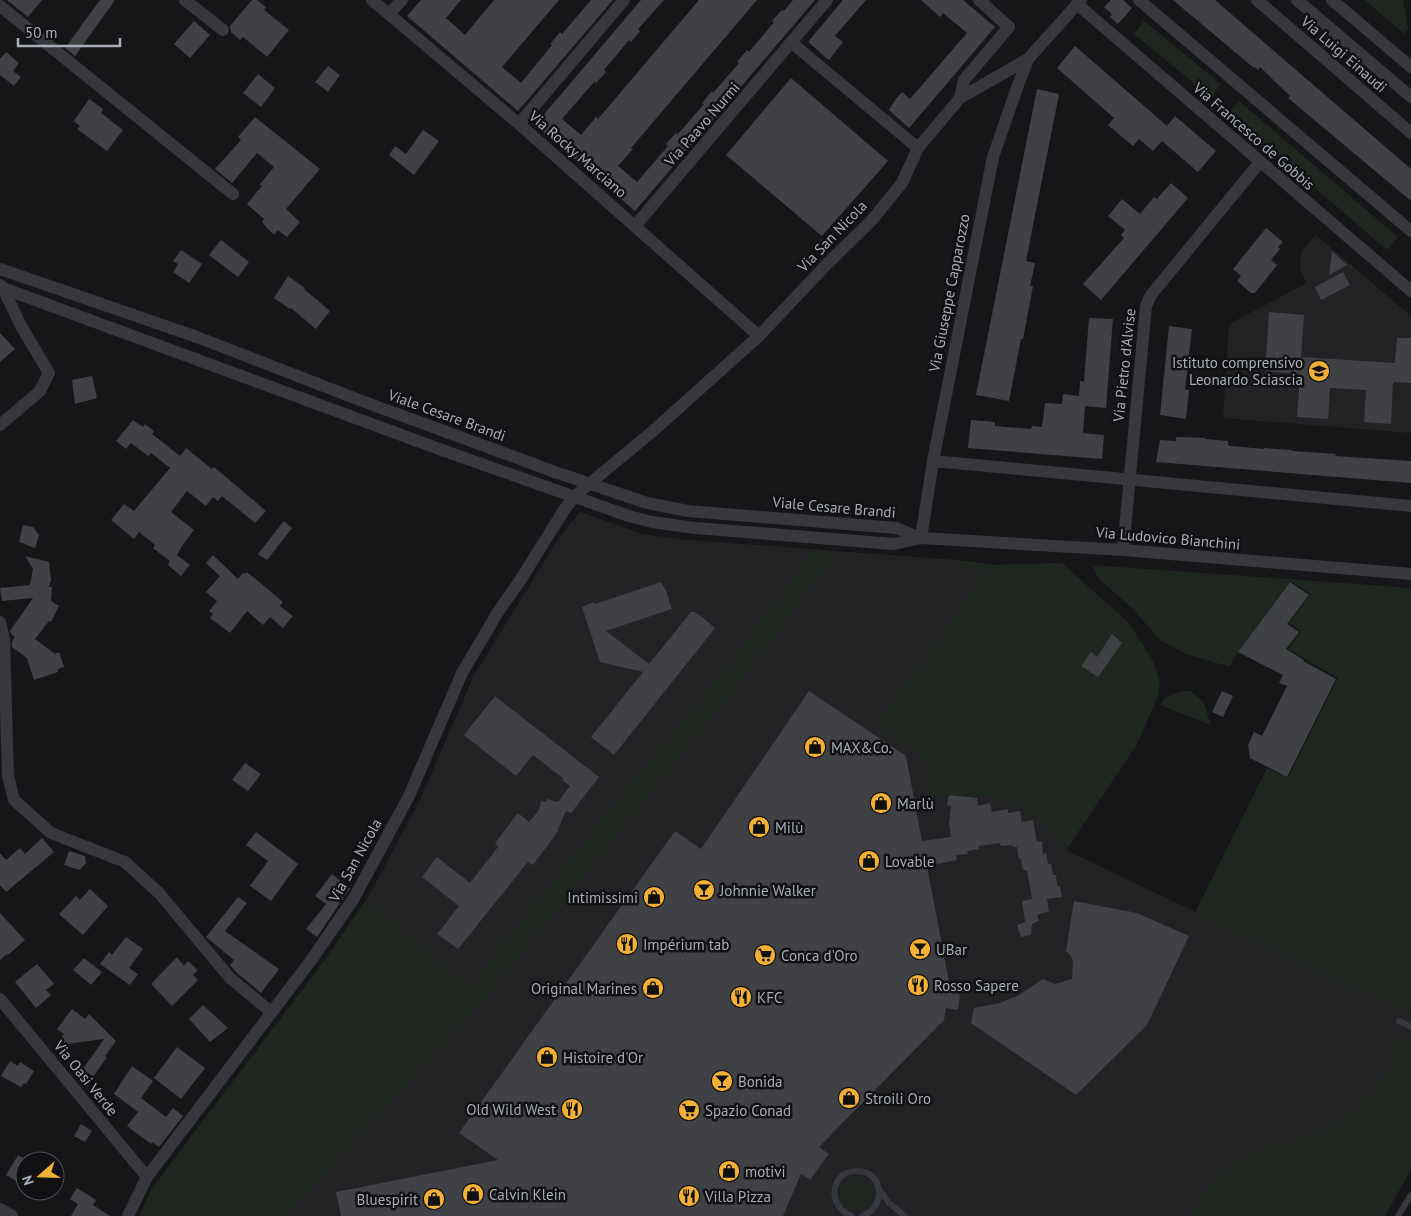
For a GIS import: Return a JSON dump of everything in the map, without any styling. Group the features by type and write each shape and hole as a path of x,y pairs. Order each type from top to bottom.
{"street":[{"path":"185,0 223,30"},
{"name":"Via Rocky Marciano","path":"372,0 519,124 759,336"},
{"path":"389,14 402,0"},
{"path":"519,124 624,0"},
{"name":"Via Paavo Nurmi","path":"635,226 828,0"},
{"path":"960,98 964,80 1009,26 979,0"},
{"name":"Via Francesco de Gobbis","path":"1139,0 1411,230"},
{"name":"Via Luigi Einaudi","path":"1257,0 1411,133"},
{"name":"Via Luigi Einaudi","path":"1297,0 1411,98"},
{"path":"1332,0 1411,67"},
{"name":"Via San Nicola","path":"128,1216 147,1177 312,959 354,898 409,796 462,673 498,612 574,497 653,431 759,336 878,212 902,183 918,148 960,98 1028,60 1079,2"},
{"name":"Via Francesco de Gobbis","path":"1079,2 1260,162 1411,291"},
{"path":"0,6 233,194"},
{"path":"792,43 918,148"},
{"name":"Via Giuseppe Capparozzo","path":"922,538 933,461 993,157 1028,60"},
{"name":"Via Pietro d'Alvise","path":"1123,550 1146,306 1151,295 1260,162"},
{"name":"Viale Cesare Brandi","path":"0,269 197,337 589,484 647,503 668,508 896,528 922,538"},
{"path":"0,425 40,391 49,373 1,287"},
{"name":"Viale Cesare Brandi","path":"1,287 442,450 574,497 652,522 695,528 894,544 922,538"},
{"path":"933,461 1411,506"},
{"name":"Via Ludovico Bianchini","path":"922,538 1123,550 1411,574"},
{"path":"0,622 4,640 8,776 14,800 51,833 125,862 160,893 230,978 271,1012"},
{"name":"Via Oasi Verde","path":"0,999 147,1177"},
{"path":"0,1209 12,1216"}],"lane":[{"path":"1399,1021 1411,1027"},
{"path":"852,1216 841,1210 834,1198 839,1179 851,1171 864,1172 875,1179 880,1191 905,1216"},
{"path":"867,1216 877,1205 880,1191"},
{"path":"1398,1216 1411,1196"}],"shaded area":[{"path":"1365,0 1403,0 1408,29 1404,34"},
{"path":"1144,21 1221,84 1211,97 1134,34"},
{"path":"1239,101 1398,237 1387,250 1229,114"},
{"name":"Istituto comprensivo Leonardo Sciascia","path":"1316,235 1411,316 1411,433 1223,418 1229,324 1307,283 1300,270 1301,251"},
{"path":"580,512 643,534 678,539 956,560 995,565 1062,563 1137,744 1066,850 1411,1015 1411,1169 1385,1216 140,1216 150,1192 322,964 367,899 419,802 474,675 559,538"},
{"path":"814,549 830,551 828,564 734,690 483,1001 286,1216 140,1216 150,1192 322,964 367,899 469,987 627,788 717,679"},
{"path":"956,560 995,565 1062,563 1128,622 1152,659 1160,681 1157,699 1137,744 1066,850 1034,816 1011,803 971,794 944,795 931,798 923,763 917,753 877,725 986,570 955,566"},
{"path":"1092,565 1411,588 1411,1015 1195,913 1267,768 1288,778 1338,678 1288,649 1301,631 1289,623 1311,594 1290,581 1238,652 1230,667 1186,654 1161,641 1132,608 1098,578"},
{"path":"1181,691 1190,691 1203,701 1211,725 1160,705 1165,698"},
{"path":"1399,1037 1411,1041 1411,1169 1385,1216 1188,1216 1221,1173 1238,1160 1263,1148 1300,1139 1319,1132 1342,1119 1353,1110 1380,1080"},
{"path":"856,1178 862,1179 867,1183 871,1188 871,1200 867,1205 862,1209 856,1210 850,1209 845,1205 841,1200 840,1194 841,1188 845,1183 850,1179"}],"building":[{"path":"7,0 42,0 28,17"},
{"path":"100,0 115,0 75,56 65,48"},
{"path":"252,0 257,0 266,7 264,10 289,30 267,57 243,37 240,40 231,32 230,26"},
{"path":"421,0 461,0 446,18 465,35 494,0 559,0 502,67 521,83 552,45 550,44 560,32 562,34 591,0 613,0 518,111 407,16"},
{"path":"641,0 664,0 638,29 640,31 631,42 629,40 604,70 606,72 596,83 594,82 562,119 581,135 596,117 598,119 699,0 757,0 631,148 633,149 618,166 637,182 668,146 666,144 676,133 678,134 704,104 702,103 739,63 737,62 747,50 749,52 782,10 784,11 793,0 815,0 635,211 535,125"},
{"path":"843,0 866,0 835,36 843,42 829,60 808,42"},
{"path":"921,0 963,0 995,27 909,128 889,110 895,100 902,92 910,99 967,33 943,13 940,17"},
{"path":"1111,0 1123,0 1132,8 1118,24 1110,17 1112,14 1104,7"},
{"path":"1173,0 1215,0 1411,169 1411,201 1288,98 1290,96 1260,67 1258,70 1254,68"},
{"path":"194,21 210,35 190,58 174,44"},
{"path":"1075,46 1167,126 1175,116 1216,151 1198,172 1162,141 1153,151 1139,139 1133,146 1108,125 1114,118 1057,68"},
{"path":"6,52 19,63 13,71 21,77 14,86 0,75 0,59"},
{"path":"328,66 340,75 328,92 315,82"},
{"path":"258,74 275,88 261,107 243,93"},
{"path":"791,78 888,161 822,236 726,155"},
{"path":"1037,89 1059,94 1026,261 1035,263 1030,286 1033,286 1009,401 976,395"},
{"path":"89,99 103,109 101,113 123,130 107,151 77,129 80,126 74,121"},
{"path":"255,117 320,169 286,209 300,222 287,237 278,230 274,235 262,222 264,219 247,204 262,186 260,184 274,167 257,153 232,183 215,169 241,140 238,137"},
{"path":"423,130 439,141 414,175 389,155 395,146 406,154"},
{"path":"1171,183 1188,198 1101,300 1083,284 1124,238 1121,235 1125,230 1108,216 1122,199 1140,214 1154,197 1157,199"},
{"path":"1266,228 1283,242 1271,260 1277,265 1255,293 1251,293 1237,281 1241,276 1233,269"},
{"path":"221,240 249,262 238,277 209,255"},
{"path":"181,250 202,264 189,283 173,272 178,264 173,261"},
{"path":"1332,251 1347,265 1329,275"},
{"path":"1343,272 1350,285 1321,300 1315,287"},
{"path":"288,276 305,288 330,311 316,329 291,308 274,298"},
{"path":"1269,312 1304,315 1301,357 1395,363 1397,338 1411,338 1411,383 1393,382 1391,424 1364,422 1366,390 1330,388 1328,419 1297,417 1300,374 1265,371"},
{"path":"1089,318 1113,319 1106,408 1085,406 1083,433 1104,435 1102,459 968,448 971,420 995,422 995,426 1031,429 1032,426 1042,427 1045,403 1062,404 1063,394 1079,396 1080,381 1084,382"},
{"path":"1169,326 1192,329 1185,390 1189,390 1186,419 1160,415"},
{"path":"0,333 15,349 0,362"},
{"path":"92,376 97,398 75,404 72,380"},
{"path":"133,420 143,427 145,424 154,431 152,434 180,456 186,448 212,469 214,467 266,511 255,523 222,496 218,501 213,497 206,506 187,491 171,512 194,530 177,555 190,565 181,576 168,565 170,561 153,548 155,545 139,532 134,539 111,520 124,504 134,511 170,468 151,453 148,456 131,443 126,449 116,441"},
{"path":"1176,437 1228,441 1228,445 1231,446 1411,461 1411,483 1156,462 1160,440 1176,441"},
{"path":"284,521 292,528 267,560 258,554"},
{"path":"23,525 33,527 39,535 35,548 19,542"},
{"path":"213,555 238,579 243,573 247,572 283,602 280,606 293,616 283,628 270,617 263,625 247,611 230,633 210,618 213,614 209,611 217,601 206,592 220,576 206,563"},
{"path":"25,556 49,562 51,580 49,587 52,587 51,601 59,606 51,622 49,621 35,639 55,654 59,652 64,667 58,669 58,672 34,680 27,658 12,647 15,637 10,631 33,598 2,601 0,588 30,585 33,569"},
{"path":"661,582 672,609 606,631 649,664 691,612 701,616 715,628 614,755 591,737 643,672 600,662 582,607"},
{"path":"1290,582 1309,595 1287,624 1299,632 1286,649 1303,661 1336,679 1287,777 1250,758 1248,745 1254,732 1262,736 1287,686 1279,683 1283,675 1238,652"},
{"path":"1112,634 1122,643 1098,677 1081,666 1091,652 1097,657"},
{"name":"Conca d'Oro","path":"809,691 906,756 922,841 951,837 949,824 951,806 947,805 949,795 977,798 978,806 990,803 992,812 1008,809 1008,813 1020,811 1022,822 1033,820 1037,842 1042,841 1043,854 1046,853 1053,875 1056,875 1057,886 1060,886 1062,897 1047,899 1049,911 1037,915 1039,921 1032,924 1031,935 1021,937 1017,925 1025,922 1022,901 1032,899 1027,870 1023,870 1017,847 1012,845 1001,846 1000,843 979,846 979,849 967,851 968,854 956,855 957,860 927,866 949,982 947,992 960,994 958,1010 946,1008 944,1020 819,1147 829,1154 810,1180 801,1174 783,1216 341,1216 336,1192 498,1160 459,1133 675,831 701,849"},
{"path":"1222,691 1233,696 1223,717 1212,712"},
{"path":"495,696 599,777 571,813 566,811 559,830 533,865 528,862 458,949 437,934 459,906 422,877 437,857 470,883 498,847 495,843 518,813 529,822 539,810 541,801 546,802 547,799 558,802 570,786 562,780 564,779 533,755 516,776 464,735"},
{"path":"245,763 261,774 248,791 232,780"},
{"path":"256,832 298,864 271,901 250,886 268,861 246,845"},
{"path":"42,838 54,852 6,892 0,885 0,853 6,860 20,848 25,854"},
{"path":"69,851 85,856 86,863 80,870 64,865"},
{"path":"332,874 350,888 317,937 306,929 326,904 315,896"},
{"path":"90,889 108,906 83,935 59,914 76,896 80,900"},
{"path":"238,897 247,903 225,931 279,969 261,993 230,965 234,960 206,937"},
{"path":"1074,901 1137,913 1189,936 1147,1025 1076,1095 971,1023 974,1008 1000,1003 1019,995 1043,979 1055,984 1072,979 1073,961 1066,951"},
{"path":"0,913 25,940 0,960"},
{"path":"126,937 143,949 129,968 138,974 130,985 100,964 109,952 112,955"},
{"path":"177,957 184,966 188,961 198,970 193,975 198,980 172,1006 151,984"},
{"path":"84,958 102,972 91,985 73,970"},
{"path":"37,964 54,984 46,990 51,995 36,1008 15,982"},
{"path":"203,1005 228,1028 210,1042 189,1019"},
{"path":"72,1009 85,1019 89,1014 116,1041 93,1077 83,1069 104,1039 66,1044 59,1039 64,1034 57,1029"},
{"path":"177,1047 205,1068 181,1099 154,1078"},
{"path":"10,1061 18,1066 20,1062 34,1071 26,1084 24,1083 21,1087 1,1076"},
{"path":"132,1066 153,1081 141,1098 166,1117 173,1108 183,1116 159,1147 152,1142 151,1144 127,1126 138,1112 114,1094"},
{"path":"81,1124 92,1131 85,1142 74,1136"},
{"path":"15,1160 15,1180 6,1175"},
{"path":"77,1188 96,1200 93,1205 110,1216 71,1216 78,1204 70,1199"}],"place":[{"name":"Istituto comprensivo Leonardo Sciascia","path":"1319,371"},
{"name":"MAX&Co.","path":"815,747"},
{"name":"Marlù","path":"881,803"},
{"name":"Milù","path":"759,827"},
{"name":"Lovable","path":"869,861"},
{"name":"Johnnie Walker","path":"704,890"},
{"name":"Intimissimi","path":"654,897"},
{"name":"Impérium tab","path":"627,944"},
{"name":"UBar","path":"920,949"},
{"name":"Conca d'Oro","path":"765,955"},
{"name":"Rosso Sapere","path":"918,985"},
{"name":"Original Marines","path":"653,988"},
{"name":"KFC","path":"741,997"},
{"name":"Histoire d'Or","path":"547,1057"},
{"name":"Bonida","path":"722,1081"},
{"name":"Stroili Oro","path":"849,1098"},
{"name":"Old Wild West","path":"572,1109"},
{"name":"Spazio Conad","path":"689,1110"},
{"name":"motivi","path":"729,1171"},
{"name":"Calvin Klein","path":"473,1194"},
{"name":"Villa Pizza","path":"689,1196"},
{"name":"Bluespirit","path":"434,1199"}]}
